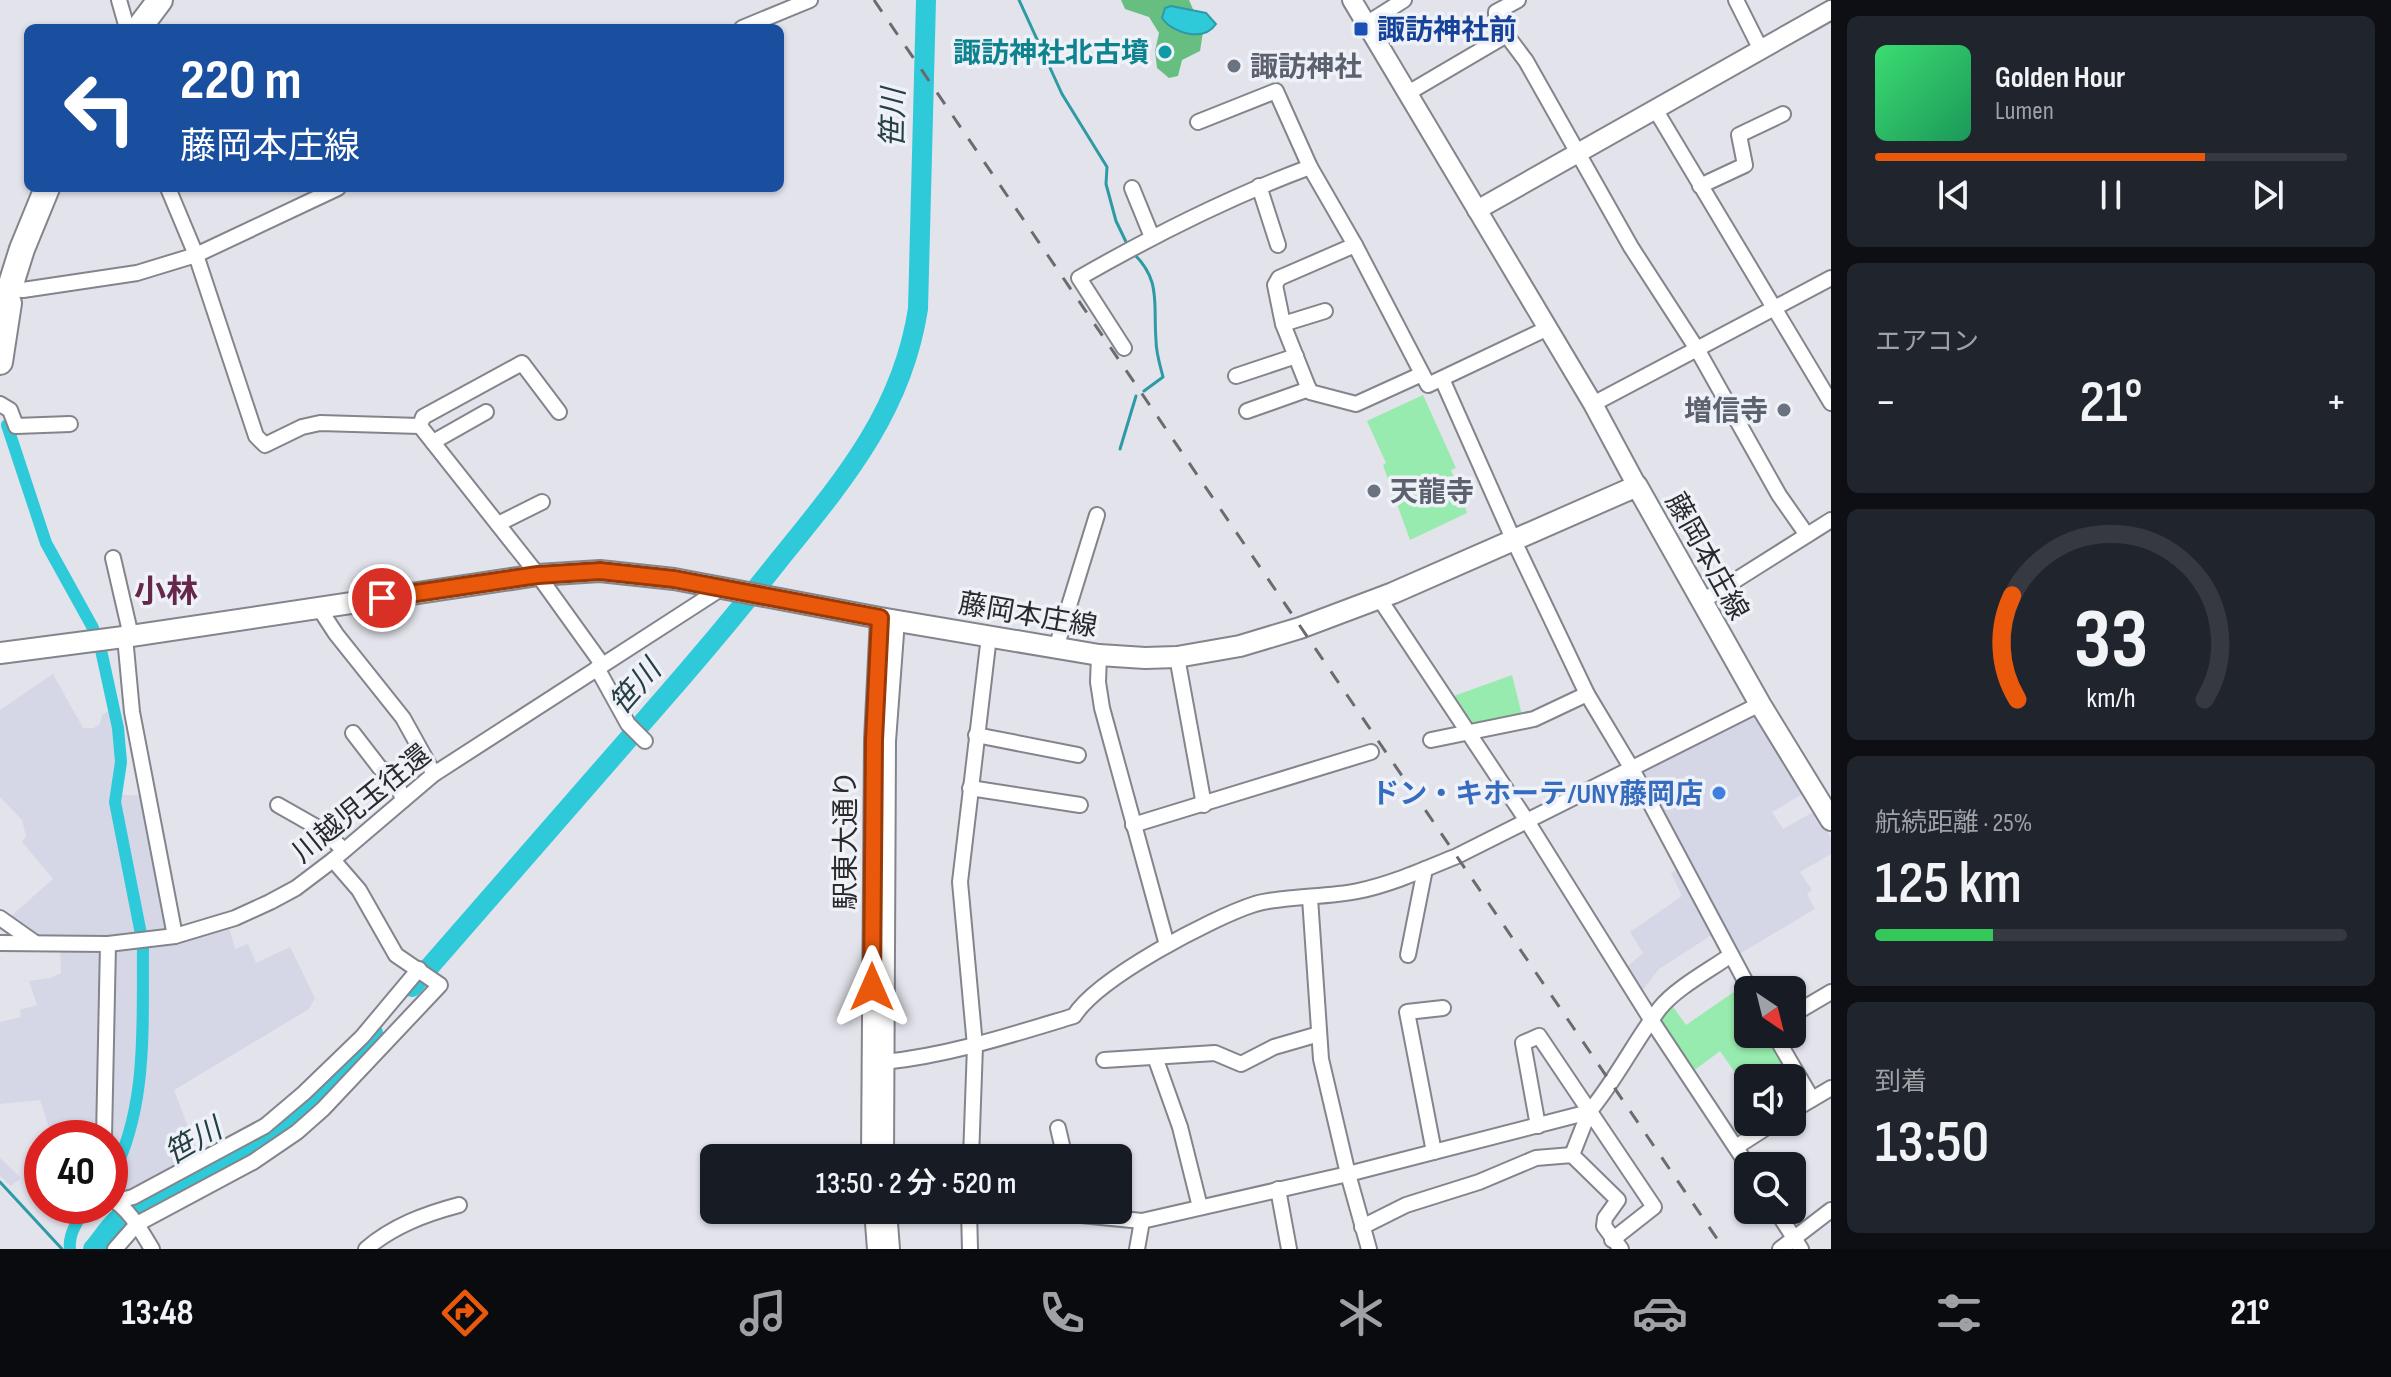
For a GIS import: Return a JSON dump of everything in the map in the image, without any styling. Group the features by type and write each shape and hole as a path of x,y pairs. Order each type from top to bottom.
{"highway":[{"path":"142,24 160,0"},
{"path":"0,319 5,289 45,192"},
{"path":"0,362 5,289"}],"main road":[{"name":"藤岡本庄線","path":"0,653 573,572 623,573 1099,655 1177,657 1262,640 1379,598 1637,486 1760,704 1831,820"}],"street":[{"path":"119,0 126,24"},
{"path":"752,24 810,0"},
{"path":"1352,0 1593,404 1637,486"},
{"path":"1366,24 1404,0"},
{"path":"1518,0 1496,12 1496,21 1526,61 1631,247 1697,349 1779,495 1807,535"},
{"path":"1736,0 1761,50"},
{"path":"1477,210 1831,10"},
{"path":"1408,93 1505,36"},
{"path":"1198,122 1276,91 1310,167 1355,245 1428,385 1548,328"},
{"path":"1655,109 1831,403"},
{"path":"1700,186 1745,165 1739,135 1783,114"},
{"path":"1124,348 1079,278 1152,237 1259,186 1310,167"},
{"path":"1259,186 1278,245"},
{"path":"1132,188 1152,237"},
{"path":"170,192 196,255 256,436 265,445 302,427 320,423 420,426 538,575 600,666 628,724 645,741"},
{"path":"5,289 23,290 137,273 196,255 330,192"},
{"path":"1355,245 1279,278 1275,285 1283,324 1309,389 1322,397 1356,404 1422,374"},
{"path":"1593,404 1831,278"},
{"path":"1283,324 1325,311"},
{"path":"1236,376 1296,356"},
{"path":"420,426 423,417 522,363 559,412"},
{"path":"1442,379 1587,694 1632,769 1742,976"},
{"path":"1247,411 1309,389"},
{"path":"0,404 10,410 16,426 70,424"},
{"path":"433,442 486,412"},
{"path":"498,524 542,502"},
{"path":"1056,648 1097,515"},
{"path":"1701,602 1831,520"},
{"path":"113,558 128,637 132,712 175,936"},
{"name":"川越児玉往還","path":"0,943 108,944 175,936 235,918 270,902 296,888 434,774 600,666 740,592"},
{"path":"1379,598 1527,821 1652,1021 1739,1152"},
{"path":"319,608 403,718 434,774"},
{"name":"駅東大通り","path":"884,1144 888,619"},
{"name":"駅東大通り","path":"871,1144 874,740 888,619"},
{"path":"972,1144 975,1046 960,882 989,636"},
{"path":"1099,655 1098,682 1102,708 1167,945"},
{"path":"1177,657 1204,805"},
{"path":"1431,740 1534,719 1587,694"},
{"path":"884,1062 928,1057 975,1046 1074,1016 1081,1004 1098,990 1167,945 1256,904 1359,891 1425,869 1760,704"},
{"path":"353,733 380,768 397,783 403,800"},
{"path":"976,735 1078,755"},
{"path":"1133,825 1371,752"},
{"path":"970,788 1080,805"},
{"path":"115,1249 137,1224 253,1162 297,1132 323,1109 440,985 396,955 322,830 278,805"},
{"path":"1408,955 1425,869"},
{"path":"1310,898 1321,1059 1369,1249"},
{"path":"0,918 34,943"},
{"path":"104,1120 108,944"},
{"path":"1572,1155 1589,1112 1611,1085 1628,1053 1662,1006 1731,955"},
{"path":"128,1198 265,1126 362,1037 419,969"},
{"path":"1806,1007 1831,992"},
{"path":"1434,1152 1407,1012 1443,1008"},
{"path":"1104,1060 1215,1053 1241,1064 1274,1047 1319,1034"},
{"path":"1362,1227 1406,1205 1479,1182 1536,1158 1572,1155 1618,1200 1605,1218 1604,1226 1616,1244 1654,1207 1539,1036 1523,1043 1538,1126"},
{"path":"1782,1048 1812,1099"},
{"path":"1155,1057 1180,1127 1200,1207"},
{"path":"1806,1103 1831,1088"},
{"path":"1132,1220 1142,1221 1348,1174 1589,1112"},
{"path":"1058,1128 1062,1144"},
{"path":"1736,1147 1753,1136"},
{"path":"1278,1189 1289,1249"},
{"path":"366,1249 419,1216 459,1205"},
{"path":"1780,1249 1797,1244 1831,1210"},
{"path":"128,1215 152,1249"},
{"path":"1137,1249 1142,1221"},
{"path":"875,1224 877,1249"},
{"path":"888,1224 890,1249"},
{"path":"969,1224 970,1249"},
{"path":"1785,1224 1797,1244"}],"shaded area":[{"path":"53,674 83,728 94,728 100,724 102,715 112,709 118,761 113,804 137,935 75,939 31,937 9,918 53,879 22,842 26,836 22,820 0,797 0,710"},
{"path":"1757,711 1804,793 1772,812 1783,829 1815,811 1831,838 1831,854 1800,872 1812,890 1807,894 1815,909 1736,956 1721,929 1659,969 1641,992 1626,968 1643,953 1630,932 1682,896 1671,873 1687,865 1636,772"},
{"path":"119,795 145,795 168,925 162,933 142,935 117,801"},
{"path":"228,923 235,949 248,944 256,963 290,947 315,998 309,1009 174,1090 199,1156 140,1189 128,1192 128,1137 143,1078 144,944"},
{"path":"140,946 139,1077 128,1120 111,1120 114,955 120,948"},
{"path":"60,947 99,951 101,954 96,1120 46,1120 40,1100 0,1104 0,1022 21,1017 20,1010 37,1005 29,981 61,973"},
{"path":"0,1158 21,1178 11,1186 0,1176"}],"green space":[{"path":"1121,0 1189,0 1203,32 1200,51 1182,60 1178,76 1169,78 1157,68 1155,51 1159,33 1149,17 1125,9"},
{"path":"1423,395 1456,468 1451,470 1467,513 1410,540 1383,465 1386,463 1367,421"},
{"path":"1512,675 1522,715 1470,726 1451,697"},
{"path":"1734,992 1734,1048 1780,1048 1789,1064 1734,1064 1734,1071 1720,1051 1692,1072 1657,1021 1671,1004 1686,1025"}],"water":[{"path":"1171,6 1206,13 1216,24 1204,33 1181,32 1162,18 1165,8"}],"waterway":[{"name":"笹川","path":"412,987 732,618 847,473 884,413 899,381 918,309 926,0"},
{"path":"1019,0 1062,94 1107,167 1106,184 1116,221 1128,246"},
{"path":"1132,252 1142,262 1152,282 1157,350 1163,377 1144,391"},
{"path":"1120,449 1136,396"},
{"path":"7,425 46,543 93,628"},
{"path":"101,650 118,728 121,762 115,802 141,934"},
{"path":"128,1134 141,1065 143,945"},
{"name":"笹川","path":"93,1249 114,1223 144,1199 240,1151 278,1125 327,1083 373,1033"},
{"path":"0,1182 62,1249"},
{"path":"70,1249 76,1224"}],"railway":[{"path":"874,0 1724,1249"}],"place":[{"name":"諏訪神社前","path":"1361,29"},
{"name":"諏訪神社北古墳","path":"1165,52"},
{"name":"諏訪神社","path":"1234,66"},
{"name":"増信寺","path":"1784,410"},
{"name":"天龍寺","path":"1374,491"},
{"name":"ドン・キホーテ/UNY藤岡店","path":"1719,793"}],"district":[{"name":"小林","path":"166,591"}],"route":[{"path":"382,598 538,575 600,571 674,579 880,618 874,740 872,987"}]}
